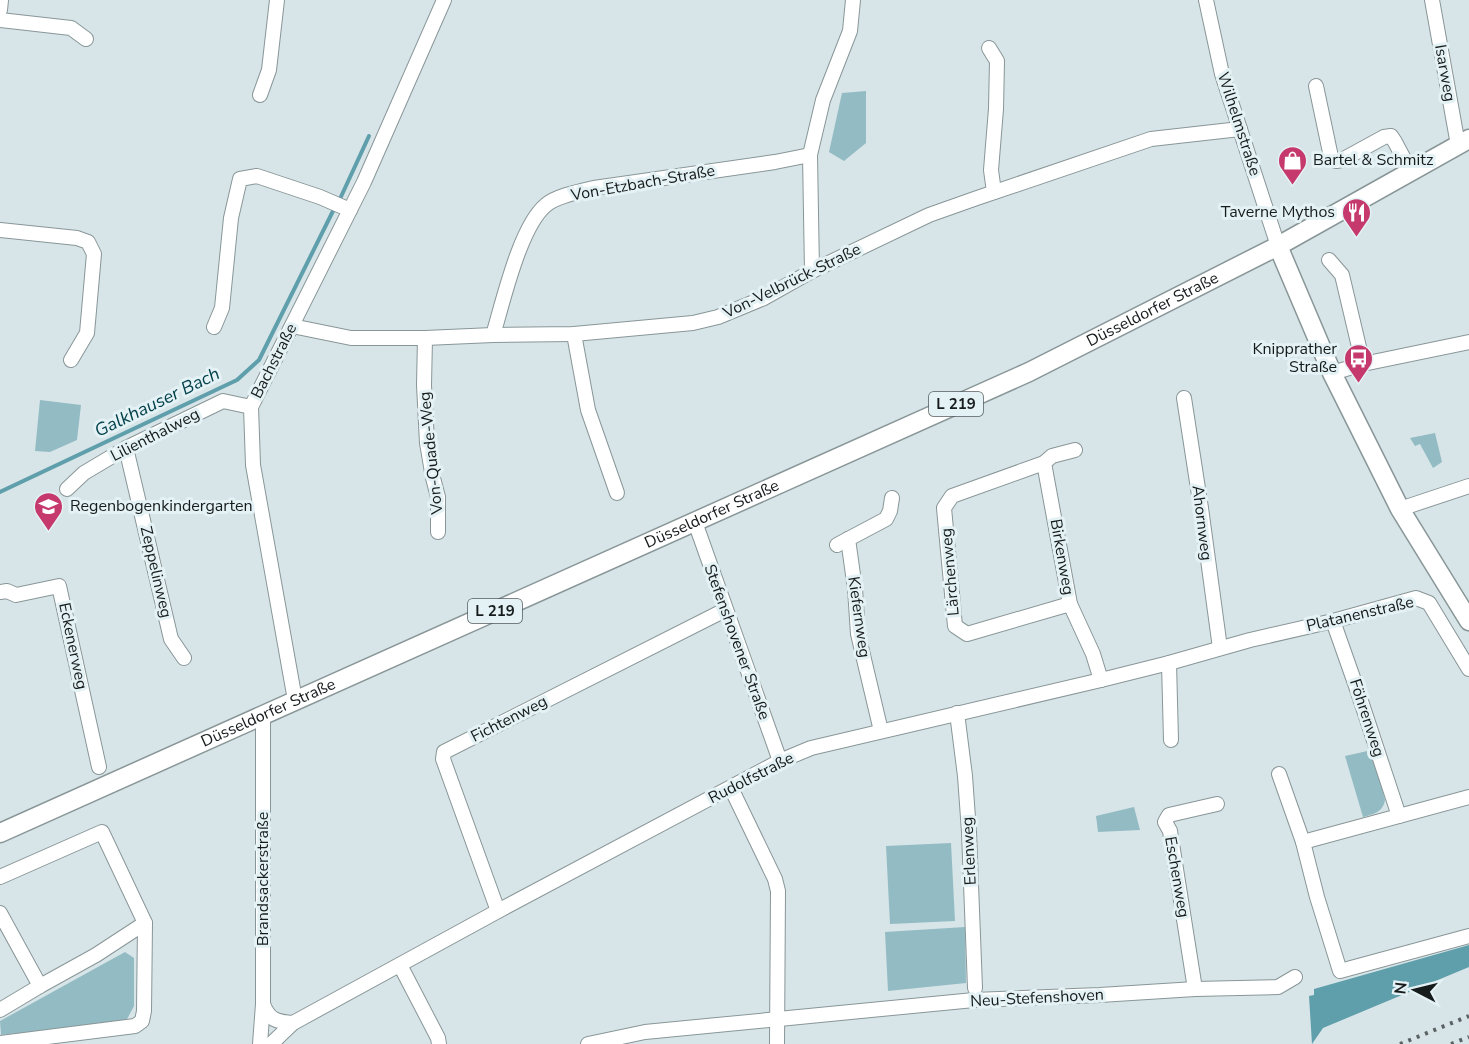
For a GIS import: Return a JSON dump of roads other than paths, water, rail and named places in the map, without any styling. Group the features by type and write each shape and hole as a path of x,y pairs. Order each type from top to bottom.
{"main road":[{"name":"Düsseldorfer Straße","path":"0,834 1029,372 1278,246 1463,142"},
{"path":"1278,246 1332,373 1400,509 1469,621"}],"street":[{"path":"0,10 1,0"},
{"path":"260,95 269,70 277,0"},
{"name":"Bachstraße","path":"295,700 253,465 252,407 369,171 444,0"},
{"path":"812,271 810,155 823,100 850,31 853,0"},
{"name":"Wilhelmstraße","path":"1206,0 1222,74 1278,246"},
{"name":"Isarweg","path":"1432,0 1463,142"},
{"path":"0,20 71,28 86,39"},
{"path":"989,48 997,61 991,170 994,192"},
{"path":"1316,86 1331,157 1336,161 1342,160 1384,137 1391,136 1412,172"},
{"name":"Von-Velbrück-Straße","path":"292,326 351,338 425,338 574,334 690,324 710,319 764,298 812,271 929,215 1151,139 1240,129"},
{"name":"Von-Etzbach-Straße","path":"494,335 520,246 534,218 547,204 576,192 594,188 810,155"},
{"path":"214,327 222,308 231,218 240,179 257,176 321,197 350,210"},
{"path":"0,230 78,238 88,242 94,254 87,333 71,360"},
{"path":"1329,260 1342,275 1363,364"},
{"path":"574,334 588,410 617,493"},
{"name":"Von-Quade-Weg","path":"425,338 424,386 427,443 438,497 438,532"},
{"path":"1332,373 1363,364 1469,342"},
{"name":"Ahornweg","path":"1184,398 1220,648"},
{"name":"Lilienthalweg","path":"67,489 84,472 126,448 223,401 252,407"},
{"name":"Zeppelinweg","path":"126,448 171,639 184,658"},
{"path":"1044,463 1052,456 1075,450"},
{"name":"Birkenweg","path":"1044,463 1070,604 1093,654 1101,680"},
{"name":"Lärchenweg","path":"1044,463 952,496 944,508 955,626 967,634 1070,604"},
{"path":"1400,509 1469,486"},
{"name":"Kiefernweg","path":"881,731 858,634 855,589 842,542 886,519 891,511 892,498"},
{"name":"Stefenshovener Straße","path":"695,522 780,761"},
{"name":"Eckenerweg","path":"0,592 7,591 16,595 59,586 99,767"},
{"name":"Platanenstraße","path":"1250,640 1333,621 1416,598 1429,603 1469,669"},
{"name":"Fichtenweg","path":"498,911 443,759 444,752 725,610"},
{"name":"Föhrenweg","path":"1333,621 1399,816"},
{"name":"Rudolfstraße","path":"271,1044 293,1023 780,761 811,748 1101,680 1250,640"},
{"path":"1170,663 1171,740"},
{"name":"Erlenweg","path":"957,713 969,832 975,988"},
{"name":"Brandsackerstraße","path":"260,1044 263,1004 263,714"},
{"path":"1280,774 1303,842 1340,971 1469,936"},
{"path":"730,788 775,879 778,891 777,1044"},
{"path":"1303,842 1469,797"},
{"name":"Eschenweg","path":"1195,989 1170,831 1165,822 1169,815 1216,804"},
{"path":"0,877 102,832 145,923 142,1021 135,1026 98,1037 0,1043"},
{"path":"0,913 40,986"},
{"path":"0,1010 96,955 145,923"},
{"path":"400,965 439,1044"},
{"name":"Neu-Stefenshoven","path":"588,1044 645,1032 974,1000 1278,987 1295,976"},
{"path":"263,1004 267,1014 274,1019 293,1023"}],"waterway":[{"name":"Galkhauser Bach","path":"339,201 369,136"},
{"name":"Galkhauser Bach","path":"0,492 237,380 259,360 335,207"}],"railway":[{"path":"1400,1044 1469,1016"},
{"path":"1451,1044 1469,1037"}],"place":[{"name":"Bartel & Schmitz","path":"1292,186"},
{"name":"Taverne Mythos","path":"1356,238"},
{"name":"Knipprather Straße","path":"1358,384"},
{"name":"Regenbogenkindergarten","path":"49,532"}]}
